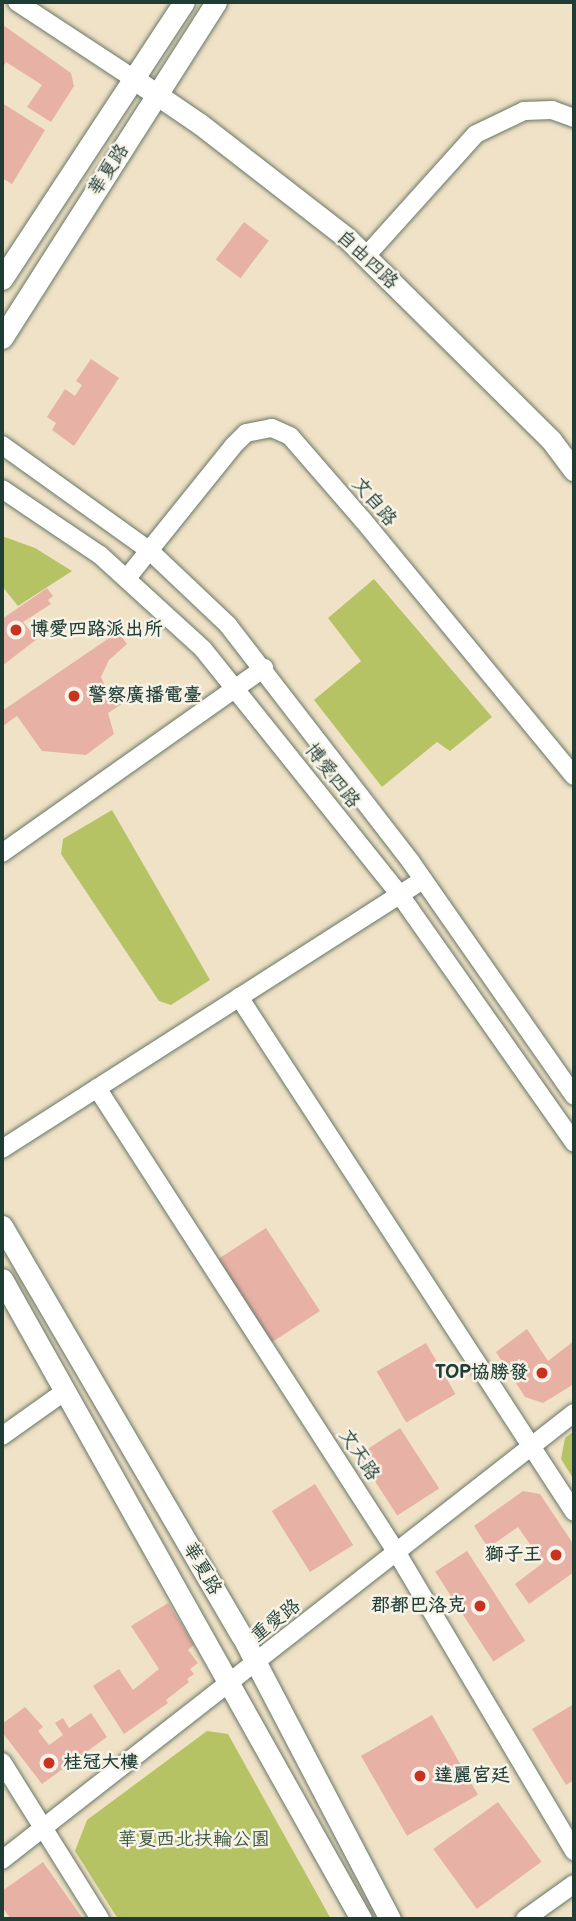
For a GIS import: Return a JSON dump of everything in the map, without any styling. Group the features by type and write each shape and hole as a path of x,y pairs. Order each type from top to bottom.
{"street":[{"path":"17,2 134,79"},
{"name":"華夏路","path":"2,279 184,2"},
{"name":"華夏路","path":"2,338 216,2"},
{"name":"自由四路","path":"134,79 268,174 366,256 551,440 574,470"},
{"path":"366,256 476,134 524,111 552,110 574,118"},
{"name":"文自路","path":"127,578 246,433 272,428 290,436 574,776"},
{"name":"博愛四路","path":"2,445 150,551 228,625 264,668 423,880 574,1096"},
{"name":"博愛四路","path":"2,489 39,511 127,578 195,641 400,895 574,1143"},
{"path":"2,853 264,668"},
{"path":"2,1149 423,880"},
{"path":"239,997 574,1512"},
{"name":"文天路","path":"97,1088 397,1553 574,1851"},
{"name":"華夏路","path":"2,1226 257,1663 390,1919"},
{"name":"華夏路","path":"2,1279 361,1919"},
{"path":"2,1436 64,1392"},
{"name":"重愛路","path":"2,1860 574,1413"},
{"path":"2,1762 45,1826 100,1919"},
{"path":"525,1919 574,1884"}],"green space":[{"path":"2,536 35,548 72,571 18,606 2,586"},
{"path":"374,579 492,717 450,751 437,742 382,787 314,700 361,661 328,618"},
{"path":"112,810 210,980 171,1005 159,1001 61,854 63,839"},
{"path":"574,1431 574,1480 561,1459 565,1438"},
{"name":"華夏西北扶輪公園","path":"207,1731 228,1734 331,1919 118,1919 75,1851 87,1820"}],"building":[{"path":"3,25 71,73 74,86 51,122 27,107 42,85 6,62 2,69"},
{"path":"2,103 45,130 12,184 2,178"},
{"path":"244,222 269,241 240,278 216,260"},
{"path":"91,359 119,378 74,446 52,430 56,423 47,417 65,389 75,396 82,385 76,381"},
{"name":"博愛四路派出所","path":"47,588 53,596 48,600 51,604 23,622 37,639 2,666 2,619"},
{"name":"警察廣播電臺","path":"118,632 127,644 109,660 101,677 108,693 117,687 128,700 108,713 114,734 86,755 42,751 17,716 3,726 2,711"},
{"path":"266,1228 320,1311 266,1346 212,1263"},
{"name":"TOP協勝發","path":"527,1329 548,1361 574,1341 574,1384 543,1403 525,1397 496,1352"},
{"path":"426,1343 456,1394 406,1423 377,1372"},
{"path":"400,1428 439,1488 397,1516 358,1455"},
{"path":"315,1484 353,1545 310,1572 272,1511"},
{"name":"獅子王","path":"523,1491 540,1494 574,1545 574,1572 529,1604 515,1584 543,1563 518,1527 488,1548 474,1526"},
{"name":"郡都巴洛克","path":"467,1551 525,1641 493,1661 435,1572"},
{"path":"168,1603 194,1645 188,1650 198,1663 190,1669 194,1674 187,1679 189,1682 166,1700 168,1703 124,1734 93,1686 119,1669 133,1690 159,1669 131,1626"},
{"path":"574,1704 574,1780 566,1785 532,1729"},
{"name":"桂冠大樓","path":"25,1707 43,1727 38,1731 49,1745 63,1735 55,1723 63,1718 69,1728 91,1713 107,1737 42,1784 2,1732 2,1724"},
{"name":"達麗宮廷","path":"432,1715 478,1795 407,1836 361,1756"},
{"path":"498,1802 541,1862 477,1909 433,1849"},
{"path":"43,1862 83,1919 11,1919 2,1907 2,1891"}],"place":[{"name":"博愛四路派出所","path":"16,630"},
{"name":"警察廣播電臺","path":"74,696"},
{"name":"TOP協勝發","path":"542,1373"},
{"name":"獅子王","path":"556,1555"},
{"name":"郡都巴洛克","path":"480,1606"},
{"name":"桂冠大樓","path":"49,1763"},
{"name":"達麗宮廷","path":"420,1776"}]}
